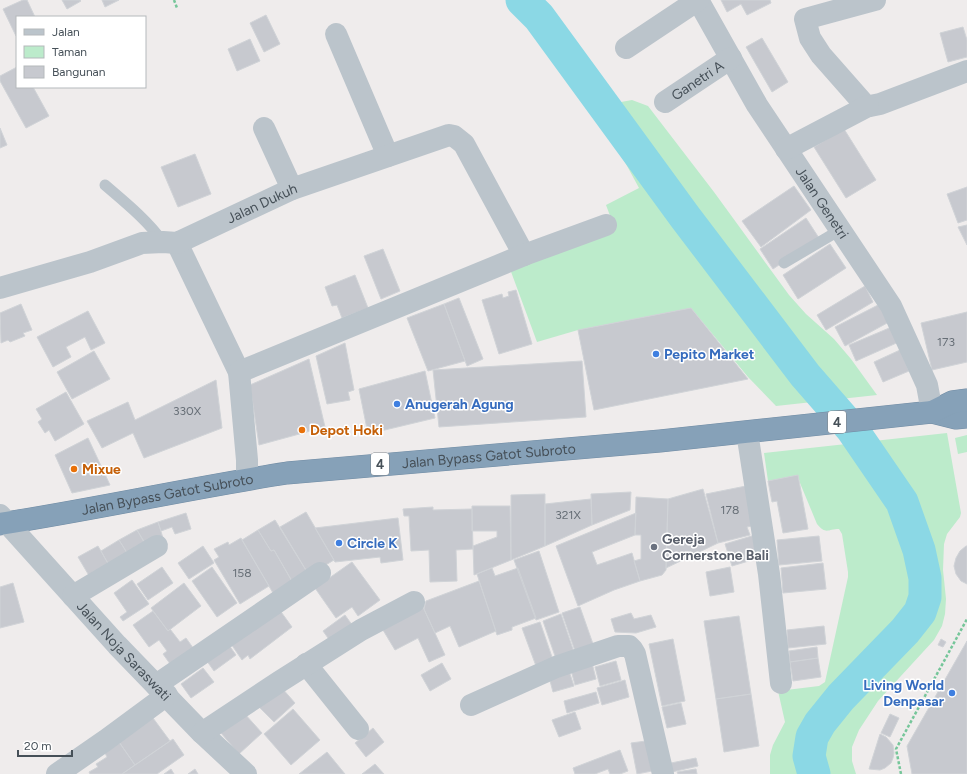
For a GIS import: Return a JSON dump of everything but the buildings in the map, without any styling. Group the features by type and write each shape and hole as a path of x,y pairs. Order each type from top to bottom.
{"highway":[{"name":"Jalan Bypass Gatot Subroto","path":"932,412 952,402 967,400"},
{"name":"Jalan Bypass Gatot Subroto","path":"2,520 91,508 287,472 660,441 932,412 956,418 967,417"}],"street":[{"path":"626,48 698,0"},
{"name":"Jalan Genetri","path":"698,0 757,105 891,306 926,385 932,412"},
{"path":"868,106 865,105 821,55 810,38 805,19 833,6 875,0"},
{"path":"336,34 388,156"},
{"name":"Ganetri A","path":"665,102 731,58"},
{"path":"786,149 868,106 880,104 967,71"},
{"path":"264,128 292,189"},
{"name":"Jalan Dukuh","path":"170,242 292,189 449,135 454,136 464,144 524,255"},
{"path":"239,372 524,255 606,225"},
{"path":"0,288 90,262 142,243 170,242 239,372 247,460 247,479"},
{"path":"756,431 781,683"},
{"name":"Jalan Noja Saraswati","path":"2,520 117,645 202,733 246,774"},
{"path":"73,596 157,546"},
{"path":"57,774 106,740 161,690 320,573"},
{"path":"202,733 306,664 361,630 414,602"},
{"path":"471,705 556,667 618,646 629,646 635,654 663,774"},
{"path":"306,664 358,729"}],"lane":[{"path":"105,185 170,242"},
{"path":"784,263 840,230"}],"path":[{"path":"174,0 177,8"},
{"path":"900,774 896,749 967,620"}],"green space":[{"path":"632,100 648,106 714,192 789,295 806,314 834,339 851,359 877,395 776,406 748,377 691,308 578,330 537,342 510,269 615,229 606,205 639,188 599,114 621,102"},
{"path":"947,433 961,513 960,517 947,534 944,544 943,570 946,599 945,614 942,626 934,640 878,701 859,730 852,747 852,761 856,774 770,774 770,755 773,745 785,722 778,691 819,686 825,682 848,572 842,534 839,529 827,531 817,524 798,476 768,481 764,453"},
{"path":"967,435 967,452 958,454 955,438"}],"waterway":[{"path":"522,0 539,17 685,217 805,375 852,429 902,502 919,550 925,578 925,597 920,612 905,631 841,697 820,723 812,737 809,756 814,774"}],"place":[{"name":"Pepito Market","path":"656,354"},
{"name":"Anugerah Agung","path":"397,404"},
{"name":"Depot Hoki","path":"302,430"},
{"name":"Mixue","path":"74,469"},
{"name":"Circle K","path":"339,543"},
{"name":"Gereja Cornerstone Bali","path":"654,547"},
{"name":"Living World Denpasar","path":"952,693"}]}
